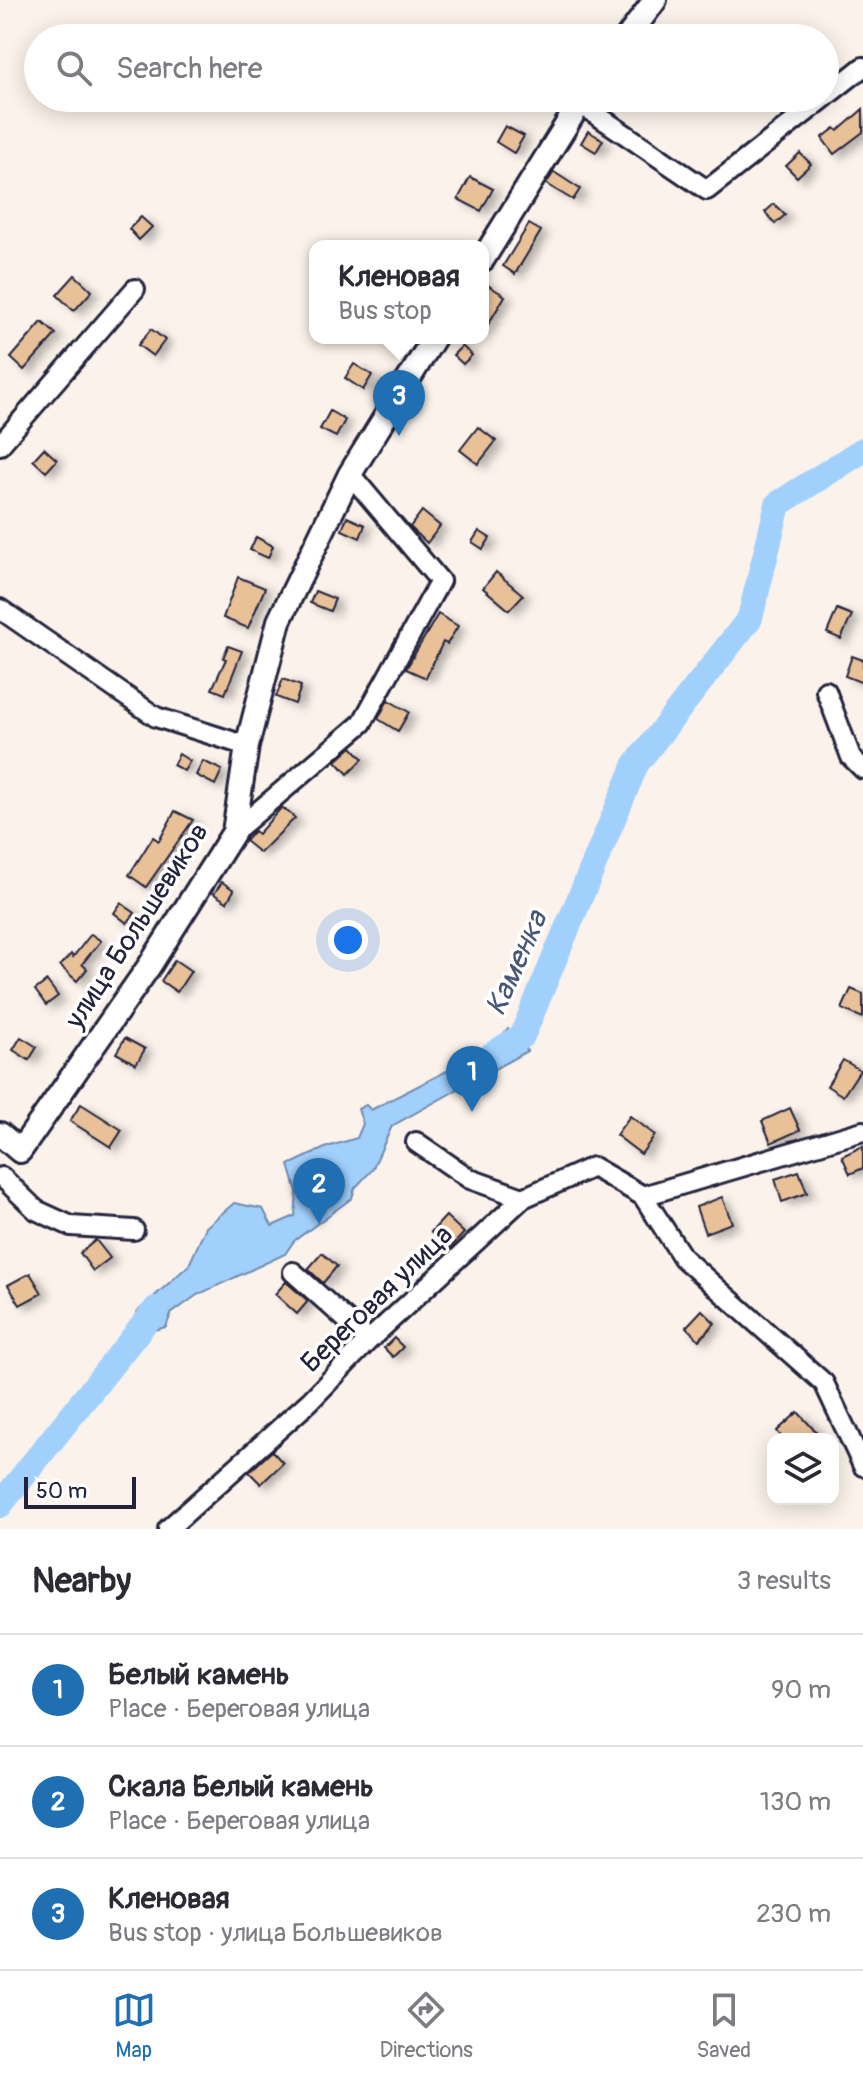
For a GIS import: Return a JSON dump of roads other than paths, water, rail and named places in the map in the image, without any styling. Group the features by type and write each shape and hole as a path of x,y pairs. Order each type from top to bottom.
{"street":[{"path":"637,24 655,0"},
{"path":"839,86 863,67"},
{"path":"489,249 574,112"},
{"path":"598,112 707,190 806,112"},
{"path":"0,445 135,289"},
{"name":"улица Большевиков","path":"1,1178 150,965 234,832 247,746 279,621 350,474 430,344"},
{"path":"234,832 362,723 440,581 350,474"},
{"path":"0,609 156,717 247,746"},
{"path":"826,691 851,757 863,769"},
{"path":"863,1131 643,1196 683,1258 824,1383 863,1466"},
{"path":"0,1134 20,1151"},
{"path":"416,1142 470,1179 523,1198"},
{"name":"Береговая улица","path":"168,1529 310,1401 369,1340 523,1198 593,1167 643,1196"},
{"path":"1,1178 36,1210 71,1226 134,1230"},
{"path":"293,1272 369,1340"}],"water":[{"path":"508,1029 522,1036 527,1051 392,1126 372,1170 355,1188 352,1198 294,1241 285,1254 197,1295 171,1314 166,1327 136,1335 137,1312 189,1265 206,1227 234,1203 263,1209 272,1226 295,1216 297,1192 289,1165 327,1147 357,1138 363,1124 358,1109 366,1105 371,1110 488,1050"}],"waterway":[{"name":"Каменка","path":"493,1054 522,1036 636,764 750,618 778,504 863,450"},
{"name":"Каменка","path":"0,1505 156,1309"}],"place":[{"name":"Кленовая","path":"399,436"},
{"name":"Белый камень","path":"472,1112"},
{"name":"Скала Белый камень","path":"319,1224"}]}
